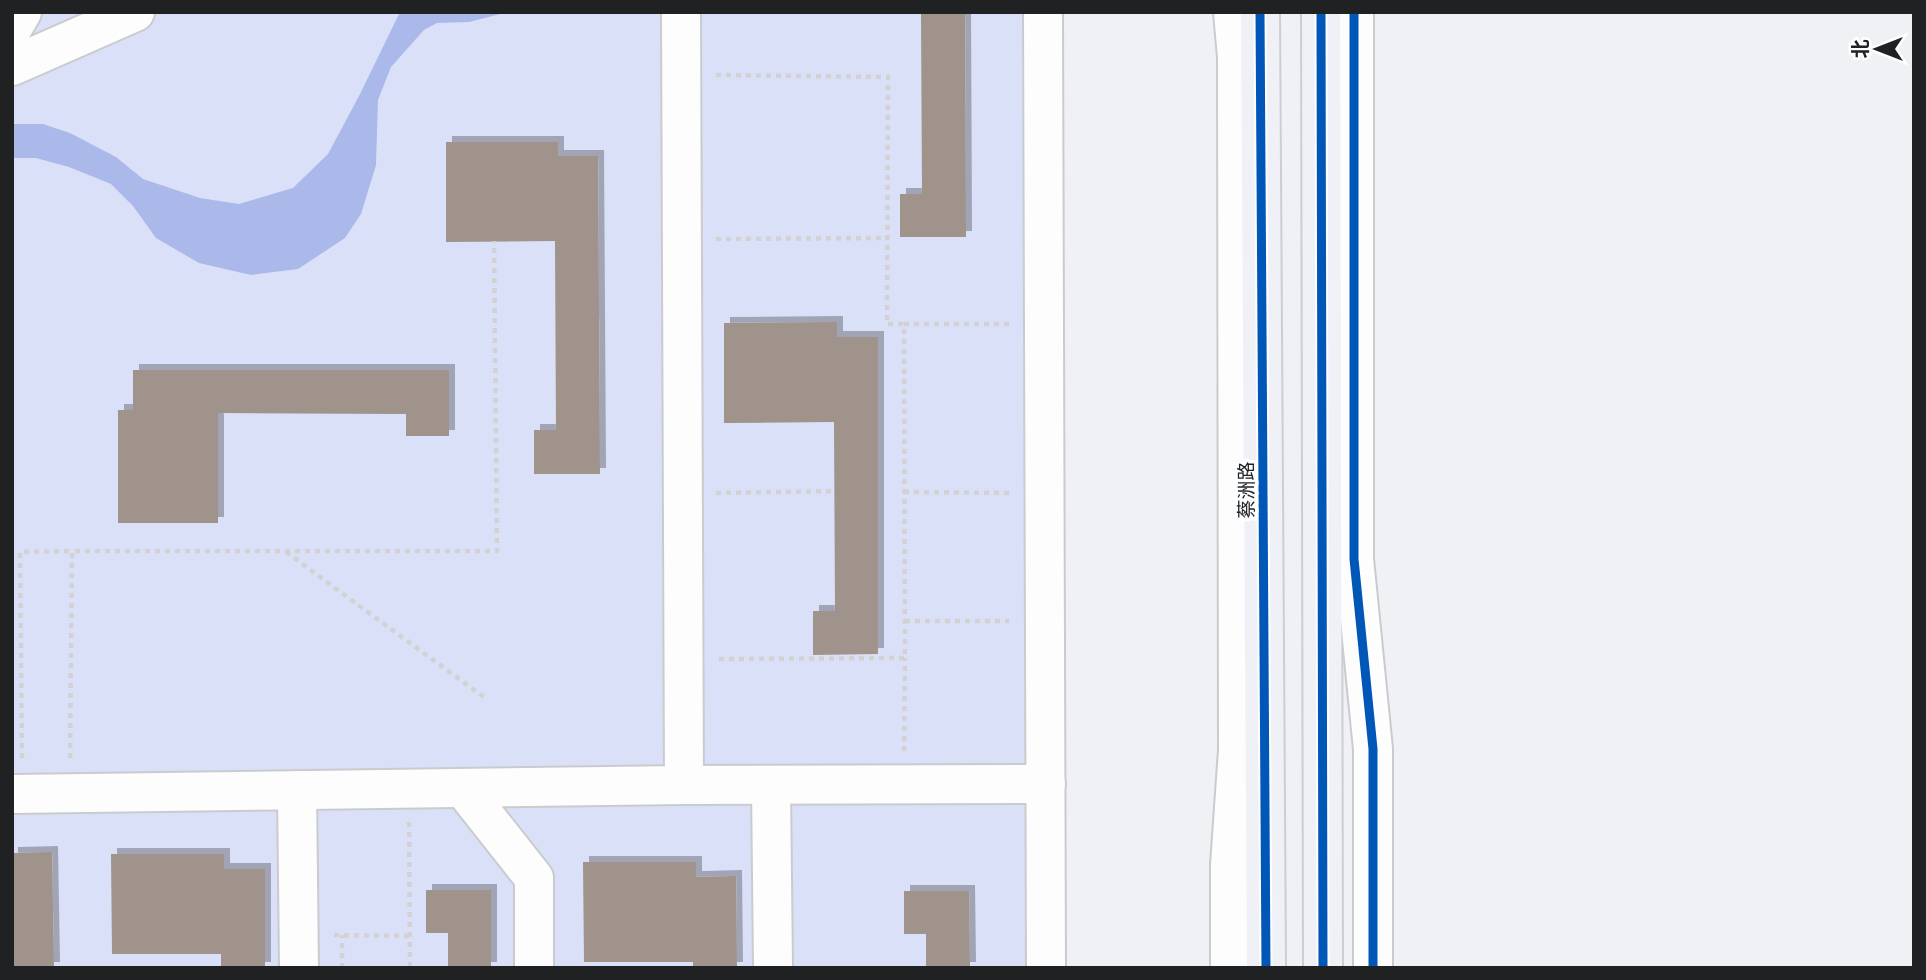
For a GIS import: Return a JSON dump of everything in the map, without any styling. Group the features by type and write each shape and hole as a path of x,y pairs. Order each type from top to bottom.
{"main road":[{"name":"蔡洲路","path":"1260,12 1266,968"},
{"path":"1321,12 1323,968"}],"street":[{"path":"12,29 22,12"},
{"path":"12,66 135,12"},
{"path":"681,12 684,785"},
{"path":"1043,12 1046,968"},
{"path":"1230,968 1230,865 1238,750 1237,57 1233,12"},
{"path":"1354,12 1354,559 1373,749 1373,968"},
{"path":"17,794 684,785 1046,784"},
{"path":"771,785 774,968"},
{"path":"463,788 534,878 534,968"},
{"path":"297,790 299,951"}],"path":[{"path":"681,75 888,77 887,324 1044,324"},
{"path":"682,239 887,238"},
{"path":"17,794 20,552 498,551 494,241"},
{"path":"904,324 904,784"},
{"path":"683,493 834,491"},
{"path":"904,492 1045,493"},
{"path":"70,794 72,551"},
{"path":"286,551 485,698"},
{"path":"905,621 1045,621"},
{"path":"684,659 905,658"},
{"path":"409,789 410,968"},
{"path":"299,951 342,935 410,936"},
{"path":"342,935 342,968"}],"shaded area":[{"path":"12,12 1043,12 1046,968 12,968"}],"water":[{"path":"400,12 508,12 469,22 437,23 424,30 391,67 378,100 376,165 361,214 345,238 298,269 251,275 199,263 156,238 133,206 111,184 69,167 36,158 12,158 12,124 43,124 70,133 116,157 143,179 200,198 239,204 293,188 328,154"}],"building":[{"path":"921,12 965,12 966,237 900,237 900,194 922,194"},
{"path":"446,142 558,142 558,156 598,156 600,474 534,474 534,430 556,430 555,241 446,242"},
{"path":"837,322 837,337 878,337 878,654 813,655 813,611 835,611 834,422 724,423 724,323"},
{"path":"133,370 449,370 449,436 406,436 406,414 218,413 218,523 118,523 118,410 133,410"},
{"path":"52,852 54,968 12,968 12,853"},
{"path":"111,854 224,854 224,869 265,869 265,968 221,968 221,954 112,954"},
{"path":"583,862 696,862 696,877 736,876 737,968 693,968 693,962 584,962"},
{"path":"426,890 491,890 491,968 448,968 448,933 426,933"},
{"path":"904,891 969,891 970,968 926,968 926,934 904,934"}],"cycle path":[{"path":"1260,12 1266,968"},
{"path":"1321,12 1323,968"},
{"path":"1354,12 1354,559 1373,749 1373,968"}]}
